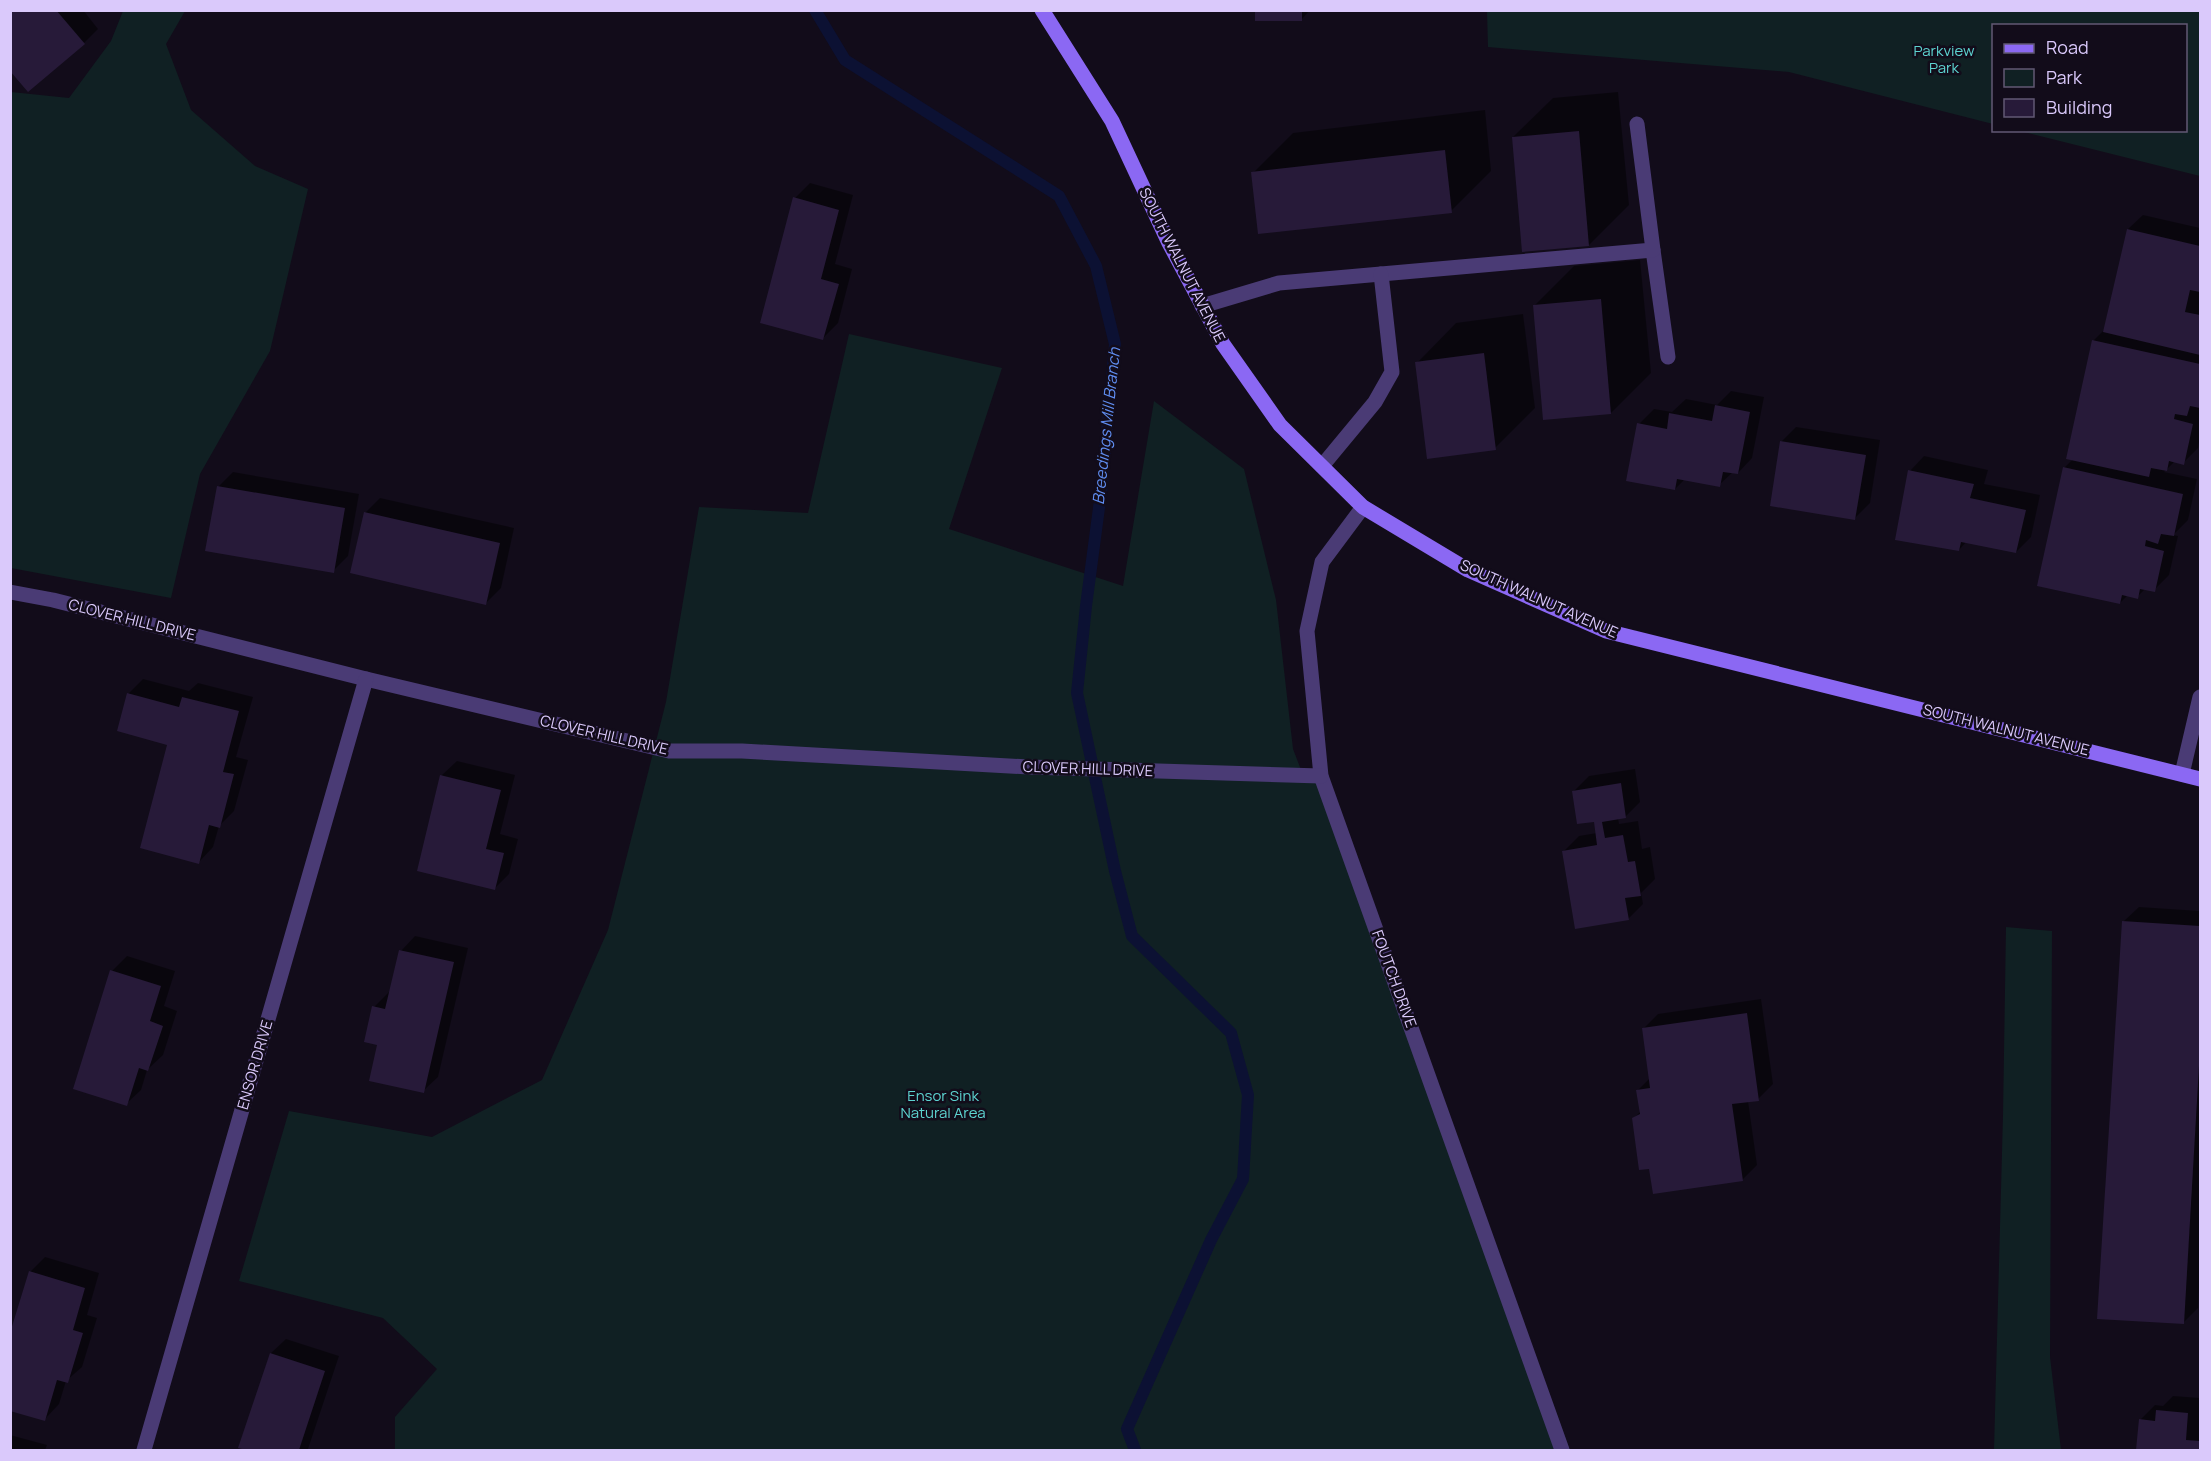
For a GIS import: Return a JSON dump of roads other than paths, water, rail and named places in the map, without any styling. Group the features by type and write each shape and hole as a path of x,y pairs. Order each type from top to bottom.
{"street":[{"name":"SOUTH WALNUT AVENUE","path":"1042,10 1112,121 1169,243 1222,344 1280,425 1363,507 1467,570 1606,631 2200,779"},
{"path":"1637,124 1668,357"},
{"path":"1202,306 1280,283 1653,250"},
{"path":"1322,466 1375,402 1392,372 1381,274"},
{"name":"FOUTCH DRIVE","path":"1363,507 1322,562 1307,631 1321,776 1562,1450"},
{"name":"CLOVER HILL DRIVE","path":"10,592 53,600 366,680 669,751 742,751 1074,769 1321,776"},
{"name":"ENSOR DRIVE","path":"144,1450 366,680"},
{"path":"2182,774 2200,697"}],"waterway":[{"name":"Breedings Mill Branch","path":"815,10 845,60 1059,196 1096,266 1115,344 1102,485 1077,693 1115,871 1132,936 1231,1033 1248,1095 1243,1179 1211,1240 1127,1429 1135,1450"}],"park label":[{"name":"Parkview Park","path":"1944,60"},
{"name":"Ensor Sink Natural Area","path":"943,1104"}]}
